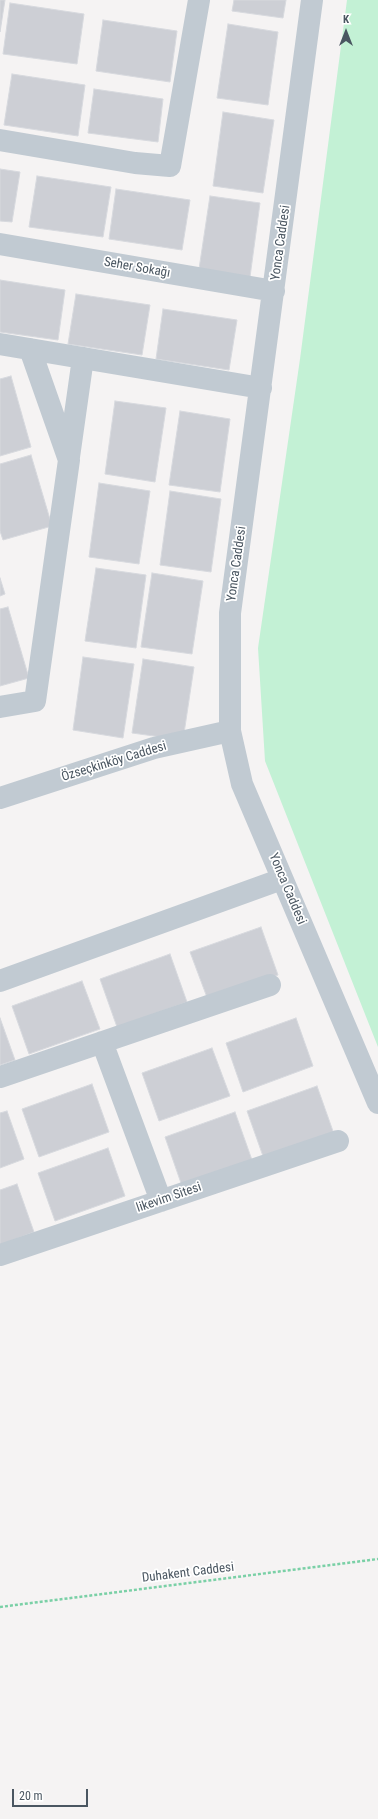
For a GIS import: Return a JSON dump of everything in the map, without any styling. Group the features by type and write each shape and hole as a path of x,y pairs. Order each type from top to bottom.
{"street":[{"path":"0,140 135,163 170,166 199,0"},
{"name":"Yonca Caddesi","path":"312,0 230,613 230,731 242,784 378,1103"},
{"name":"Seher Sokağı","path":"0,244 274,291"},
{"path":"0,344 261,388"},
{"path":"30,350 69,460"},
{"path":"0,707 35,701 83,358"},
{"name":"Özseçkinköy Caddesi","path":"0,798 154,748 230,731"},
{"path":"0,981 282,879"},
{"path":"0,1077 270,985"},
{"path":"102,1042 161,1201"},
{"name":"likevim Sitesi","path":"0,1255 338,1141"}],"path":[{"name":"Duhakent Caddesi","path":"0,1607 378,1559"}],"green space":[{"path":"347,0 378,0 378,1047 265,761 258,648 300,359"}],"building":[{"path":"0,0 5,0 0,32"},
{"path":"234,0 286,0 283,18 232,11"},
{"path":"10,3 84,14 77,64 3,54"},
{"path":"103,20 177,31 170,82 96,71"},
{"path":"228,24 278,32 268,105 217,98"},
{"path":"12,74 85,85 78,136 4,125"},
{"path":"94,89 163,99 158,142 88,133"},
{"path":"223,112 274,120 263,193 213,186"},
{"path":"0,169 20,172 12,222 0,221"},
{"path":"37,176 111,187 103,237 29,227"},
{"path":"116,189 190,200 182,250 109,239"},
{"path":"210,196 260,203 250,277 199,269"},
{"path":"0,280 65,290 58,340 0,332"},
{"path":"76,294 150,305 142,355 68,344"},
{"path":"163,309 237,320 229,370 156,359"},
{"path":"11,376 31,447 0,456 0,379"},
{"path":"115,401 166,408 155,482 105,474"},
{"path":"180,411 230,419 220,492 169,485"},
{"path":"31,455 52,526 3,540 0,531 0,464"},
{"path":"99,483 150,491 139,564 89,557"},
{"path":"170,491 221,499 211,572 160,565"},
{"path":"96,568 146,575 136,648 85,641"},
{"path":"152,573 203,581 192,654 141,647"},
{"path":"0,578 5,594 0,596"},
{"path":"8,607 29,678 0,686 0,609"},
{"path":"83,657 134,664 123,738 73,730"},
{"path":"143,659 194,667 183,740 132,733"},
{"path":"261,927 278,975 208,1000 190,952"},
{"path":"170,954 187,1002 117,1027 100,979"},
{"path":"82,981 100,1029 29,1054 12,1006"},
{"path":"0,1018 15,1060 0,1065"},
{"path":"296,1018 313,1066 243,1092 226,1043"},
{"path":"212,1048 230,1096 159,1121 142,1073"},
{"path":"92,1084 109,1132 39,1157 22,1109"},
{"path":"317,1086 334,1134 264,1159 247,1111"},
{"path":"7,1111 24,1159 0,1168 0,1113"},
{"path":"235,1112 252,1160 182,1186 165,1137"},
{"path":"108,1148 125,1196 55,1221 38,1173"},
{"path":"17,1184 34,1232 0,1245 0,1190"}]}
